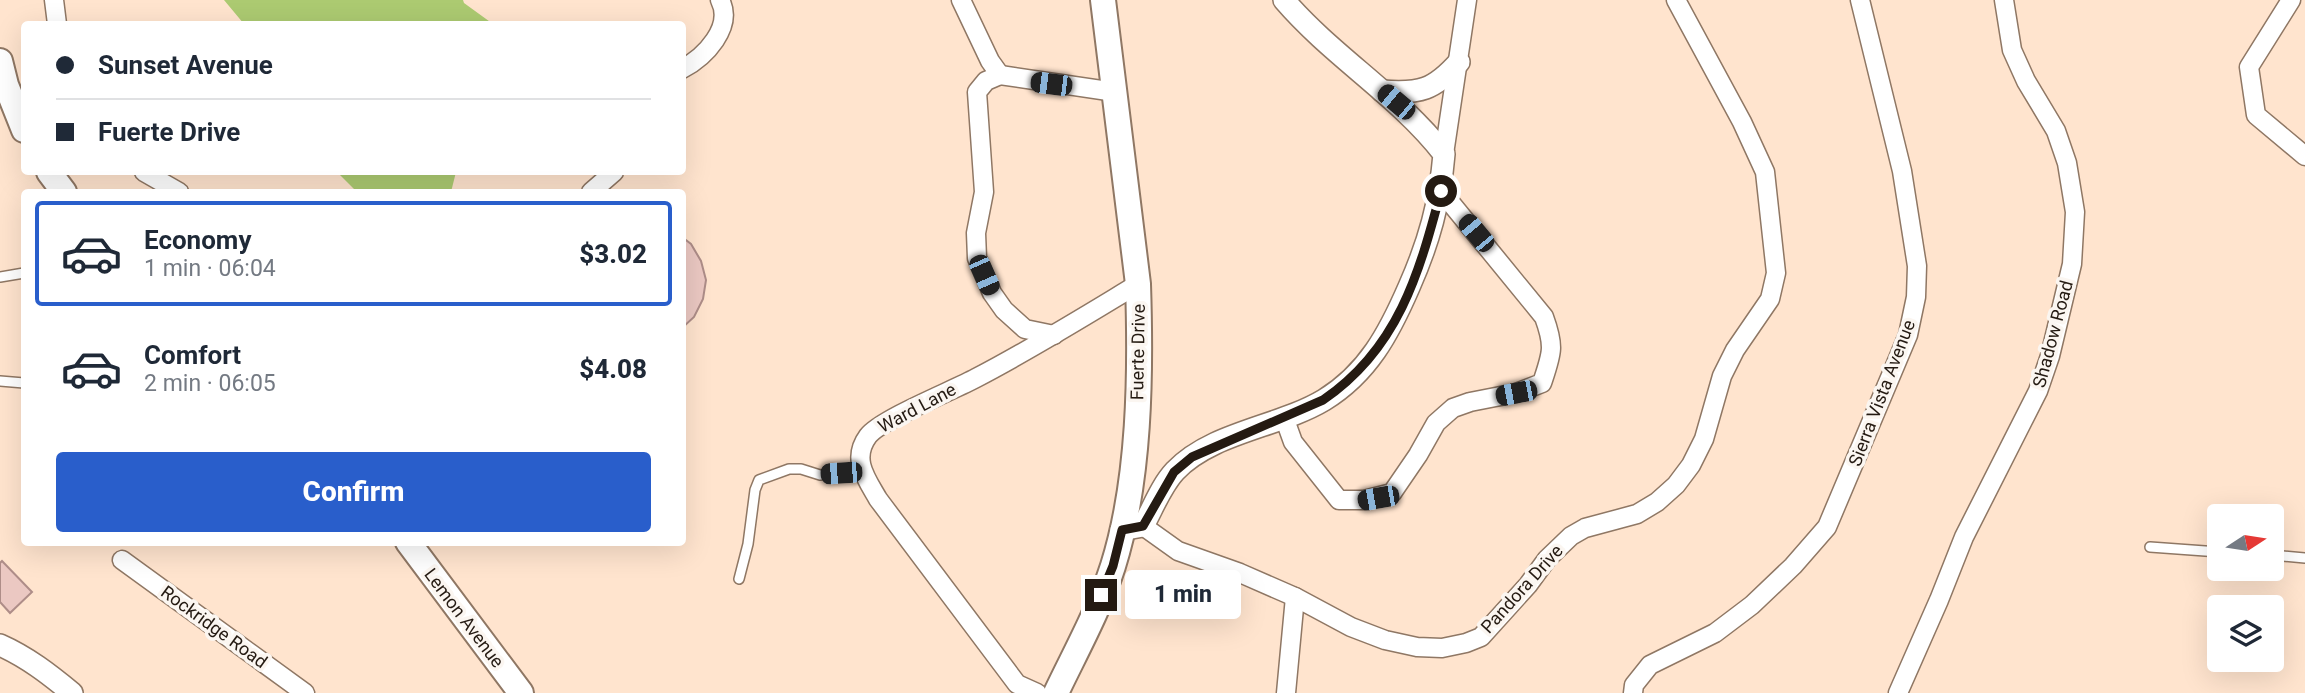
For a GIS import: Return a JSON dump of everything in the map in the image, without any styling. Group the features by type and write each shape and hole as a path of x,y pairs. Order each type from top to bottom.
{"main road":[{"name":"Fuerte Drive","path":"1056,693 1132,528 1140,330 1138,284 1103,0"},
{"path":"0,61 21,123"},
{"name":"Lemon Avenue","path":"411,546 521,693"}],"street":[{"path":"54,0 57,21"},
{"path":"686,67 721,33 723,5 720,0"},
{"path":"961,0 990,61 1000,75"},
{"path":"1284,0 1342,57 1426,130 1444,154"},
{"path":"1132,528 1174,472 1192,457 1221,442 1304,410 1341,388 1380,348 1426,248 1441,191 1467,0"},
{"name":"Pandora Drive","path":"1132,528 1178,551 1240,573 1294,597 1350,627 1385,640 1417,647 1442,648 1481,637 1528,585 1547,559 1571,536 1585,528 1637,514 1657,502 1676,485 1704,439 1722,376 1735,350 1770,299 1776,273 1765,172 1742,121 1676,0"},
{"name":"Sierra Vista Avenue","path":"1633,693 1634,685 1650,665 1716,633 1734,619 1793,566 1827,527 1909,335 1916,297 1917,266 1902,171 1860,0"},
{"name":"Shadow Road","path":"1898,693 1940,600 1964,537 2038,391 2050,356 2072,264 2075,212 2067,163 2056,131 2026,81 2012,50 2004,0"},
{"path":"2291,0 2249,67 2256,116 2305,156"},
{"path":"1382,91 1406,93 1429,88 1460,62"},
{"path":"1054,335 1025,329 1004,310 992,293 977,258 976,233 984,192 977,92 986,81 1000,75 1115,92"},
{"path":"149,175 174,189"},
{"path":"594,189 611,175"},
{"path":"1284,417 1293,442 1339,500 1364,500 1391,493 1418,455 1436,423 1453,408 1516,393 1542,383 1552,351 1551,336 1544,317 1441,191"},
{"name":"Ward Lane","path":"862,472 859,461 868,436 881,424 976,378 1138,284"},
{"path":"862,472 878,499 1017,684 1037,693"},
{"name":"Rockridge Road","path":"122,560 305,693"},
{"path":"1286,693 1294,597"},
{"path":"0,645 50,674 72,693"}],"lane":[{"path":"0,277 21,273"},
{"path":"0,381 21,383"},
{"path":"739,579 748,544 755,490 759,481 789,469 801,469 820,475 862,472"},
{"path":"2150,547 2207,551"},
{"path":"2284,556 2305,558"}],"shaded area":[{"path":"224,0 463,0 489,21 242,21"},
{"path":"340,175 455,175 452,189 354,189"}],"building":[{"path":"686,240 701,261 706,280 703,299 694,317 686,324"},
{"path":"2,561 32,592 10,613 0,602"}],"route":[{"path":"1101,595 1113,566 1122,530 1143,526 1174,472 1192,457 1221,442 1323,400 1341,388 1368,363 1389,332 1426,248 1441,191"}]}
